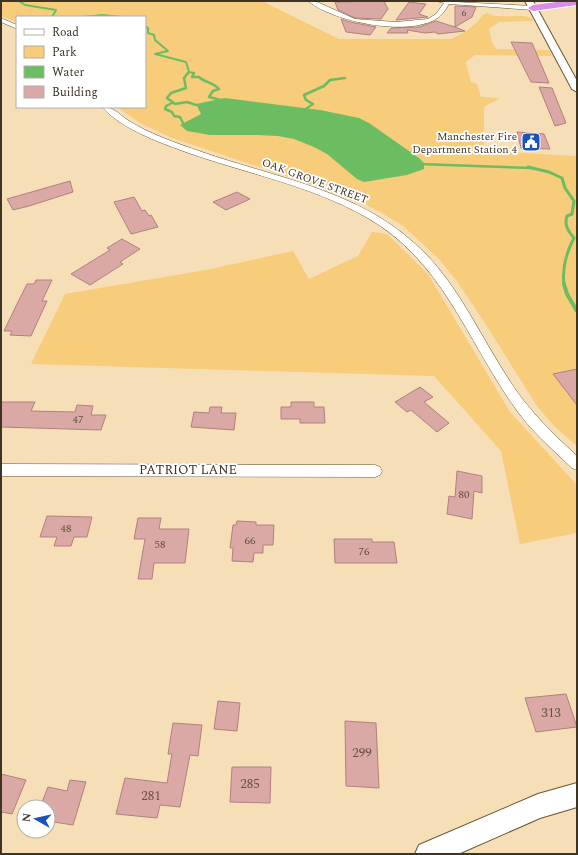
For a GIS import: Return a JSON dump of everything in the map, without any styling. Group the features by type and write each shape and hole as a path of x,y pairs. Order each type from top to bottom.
{"highway":[{"path":"531,4 577,2"},
{"path":"531,4 577,9"}],"main road":[{"path":"531,4 577,89"}],"street":[{"path":"312,1 354,20 371,23 408,24 424,23 436,18 447,2"},
{"path":"439,1 489,6 531,4"},
{"path":"1,20 16,27"},
{"name":"OAK GROVE STREET","path":"107,108 132,126 155,137 335,199 364,211 390,227 415,249 440,277 460,305 518,403 546,437 577,464"},
{"name":"PATRIOT LANE","path":"1,470 375,471"},
{"path":"428,854 538,806 577,795"}],"green space":[{"path":"1,1 262,1 339,39 451,39 469,29 486,13 499,16 522,16 533,19 532,21 499,22 489,29 492,42 496,49 549,50 552,56 475,55 466,62 471,82 477,84 481,97 500,98 484,107 484,151 577,156 577,446 554,426 537,406 456,280 438,258 403,226 355,199 172,138 140,123 118,108 146,108 146,16 16,16 16,22 1,16"},
{"path":"372,232 387,234 428,274 510,412 577,485 577,533 520,544 501,451 434,376 31,364 65,294 206,270 293,251 309,279 358,256"}],"water":[{"path":"225,98 320,110 359,118 369,123 419,158 424,163 424,169 407,175 364,182 357,179 327,154 294,139 278,136 257,135 210,135 187,131 180,125 201,114 196,104"}],"building":[{"path":"384,1 388,9 381,19 355,18 338,10 335,2"},
{"path":"409,2 426,4 419,14 428,17 396,20"},
{"path":"455,6 476,7 472,17 455,27"},
{"path":"341,19 376,27 370,35 346,32"},
{"path":"436,21 465,31 438,34 435,32 425,33 407,30 408,33 387,33 391,28 419,27"},
{"path":"511,42 532,43 549,83 531,82"},
{"path":"539,87 552,88 566,123 555,126"},
{"path":"517,132 544,134 550,149 521,148"},
{"path":"70,181 73,192 29,206 13,210 7,199"},
{"path":"237,192 250,199 226,210 213,202"},
{"path":"134,197 142,211 145,210 149,216 151,215 158,227 131,234 114,202"},
{"path":"122,239 140,249 120,262 123,264 90,285 71,274 110,250 107,248"},
{"path":"36,280 52,280 42,301 47,301 31,336 10,335 12,331 4,331 27,284 34,284"},
{"path":"577,369 577,405 553,374"},
{"path":"420,387 433,397 424,402 449,423 437,432 411,410 407,412 395,402"},
{"path":"1,402 35,402 31,411 75,412 77,405 93,406 91,415 106,415 101,430 1,427"},
{"path":"291,402 314,402 314,407 324,407 325,423 300,423 300,419 281,419 281,407 291,407"},
{"path":"210,407 222,407 221,413 236,413 234,430 191,427 194,412 209,413"},
{"path":"457,471 482,476 482,493 474,491 472,519 447,514 449,496 455,497"},
{"path":"47,516 92,517 87,537 74,537 71,546 54,546 57,537 40,537"},
{"path":"138,518 161,518 159,529 189,529 185,563 154,563 152,579 138,579 145,539 134,539"},
{"path":"237,521 256,522 256,525 274,525 273,545 263,545 263,553 254,553 253,562 232,561 233,548 230,548 233,525 236,525"},
{"path":"334,539 372,539 372,542 394,542 397,563 335,563"},
{"path":"566,694 577,727 536,732 525,698"},
{"path":"218,701 240,703 237,731 214,729"},
{"path":"345,721 376,723 379,788 346,786"},
{"path":"173,723 202,725 198,756 190,755 180,807 160,805 157,818 116,814 125,778 167,783 172,754 168,754"},
{"path":"232,767 271,767 270,803 230,802"},
{"path":"1,774 26,780 18,799 16,799 16,804 12,814 1,812"},
{"path":"70,780 86,782 73,825 56,822 56,799 43,799 48,787 67,791"}],"waterway":[{"path":"19,1 25,5 56,10 53,16"},
{"path":"93,16 112,16"},
{"path":"146,27 148,28 148,33 154,35 155,40 168,51 155,54 186,62 189,72"},
{"path":"189,72 194,73"},
{"path":"188,73 184,78 186,88 171,93 167,98 175,104 187,102 196,105"},
{"path":"194,73 192,77 199,77 219,89 213,91 209,97 225,101"},
{"path":"303,111 313,104 306,100 304,95 324,86 330,80 345,78"},
{"path":"172,103 166,106 165,109 172,112 174,116 180,117 183,123"},
{"path":"419,164 532,168"},
{"path":"528,167 549,172 562,178 565,188 574,201 572,214 567,216 566,219 567,228 574,238 565,261 564,284"},
{"path":"564,284 567,294 577,311"}],"place":[{"name":"Manchester Fire Department Station 4","path":"531,142"}]}
